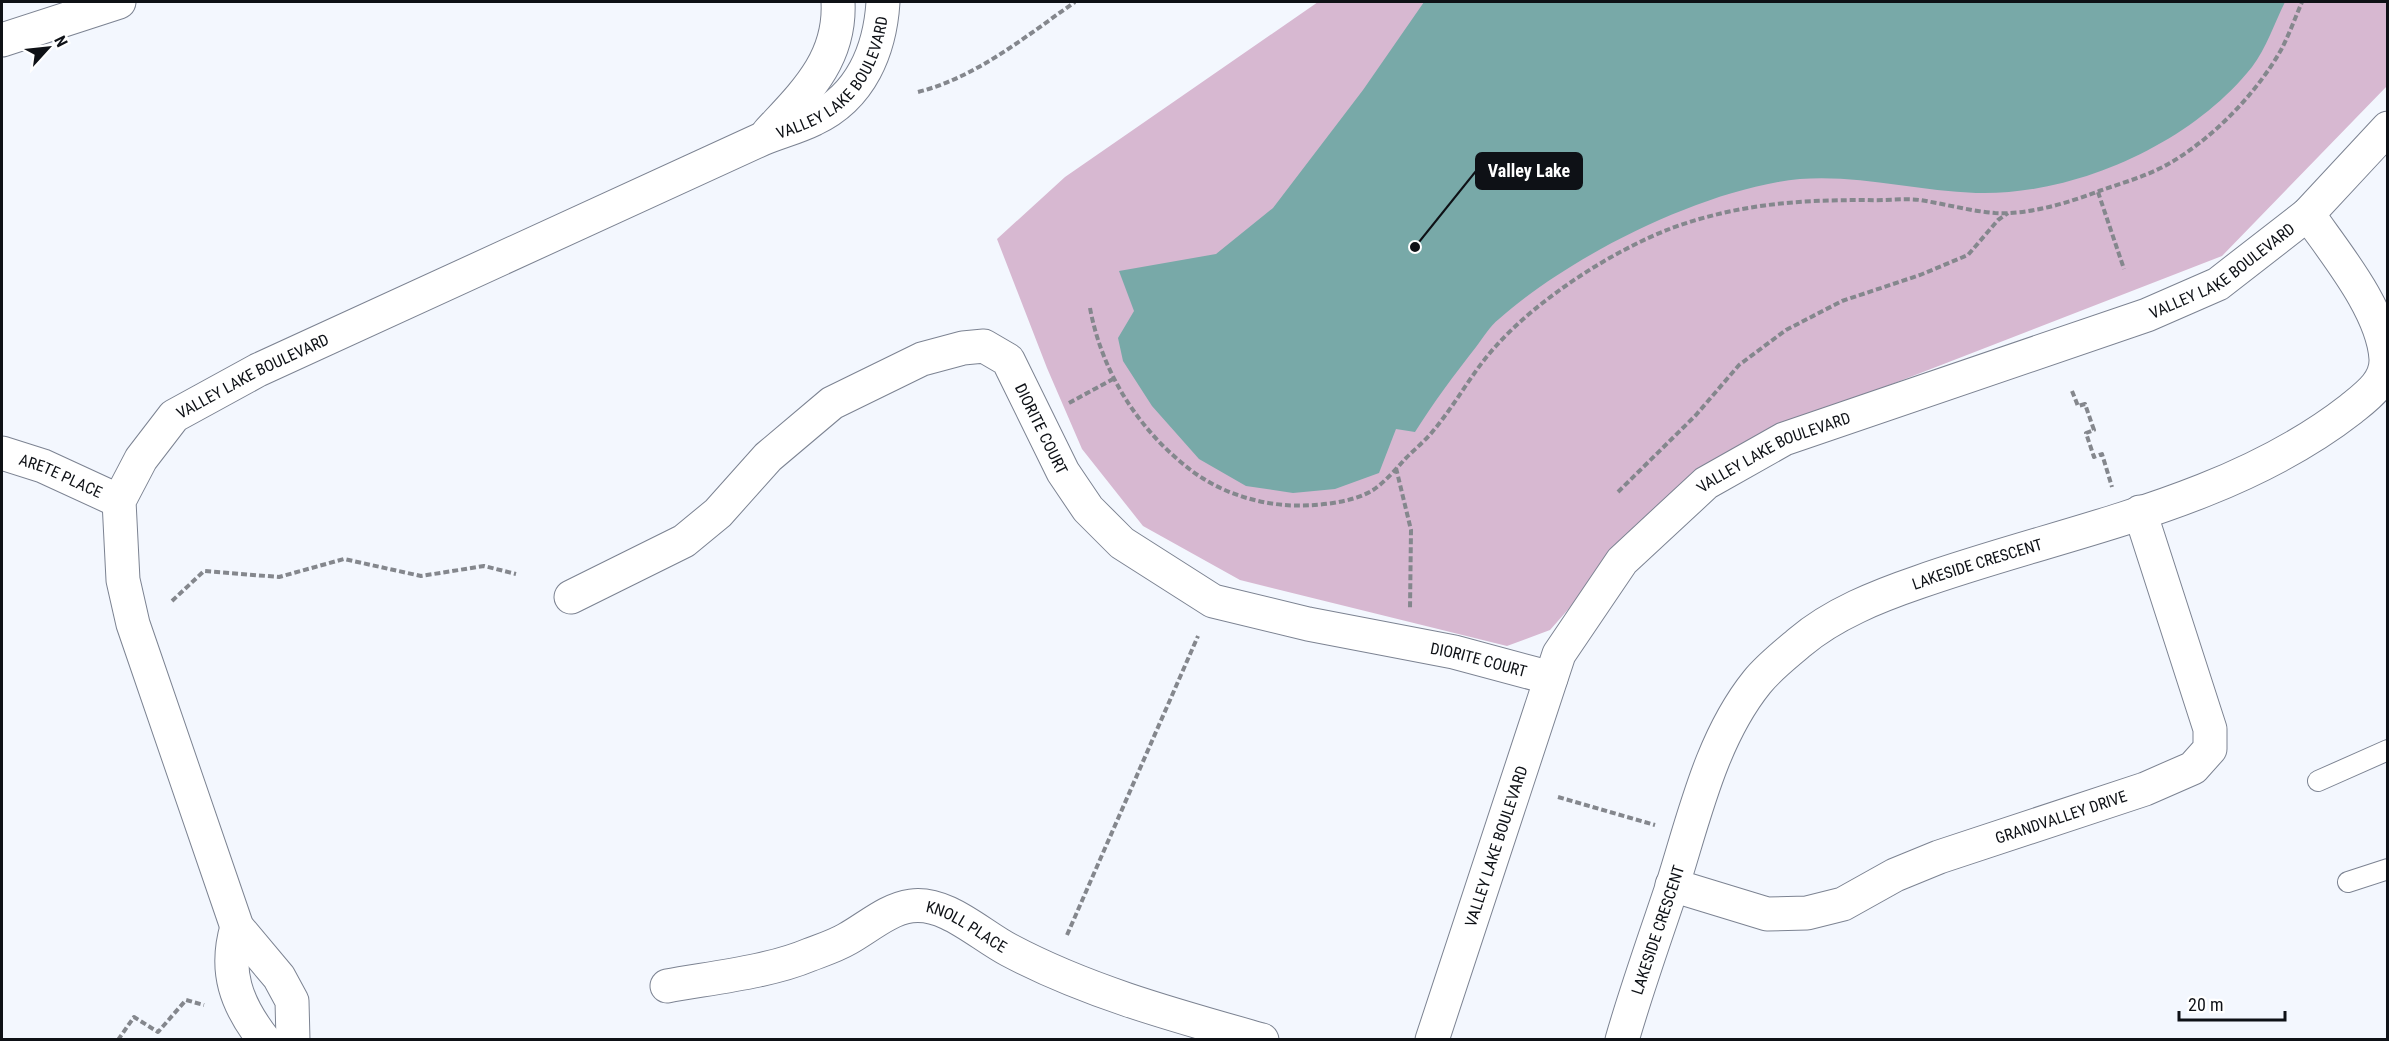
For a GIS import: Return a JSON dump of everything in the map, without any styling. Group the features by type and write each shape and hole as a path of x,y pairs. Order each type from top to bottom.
{"street":[{"path":"2,40 119,2"},
{"name":"VALLEY LAKE BOULEVARD","path":"762,138 815,82 832,45 838,2"},
{"name":"VALLEY LAKE BOULEVARD","path":"119,501 141,459 174,416 258,370 762,138 816,118 855,89 881,33 883,2"},
{"name":"VALLEY LAKE BOULEVARD","path":"1432,1040 1559,654 1622,561 1706,483 1784,439 2147,315 2218,284 2308,214 2388,128"},
{"name":"LAKESIDE CRESCENT","path":"1622,1040 1723,736 1758,681 1803,640 1853,608 1918,582 2140,512 2238,475 2292,448 2336,421 2368,395 2382,378 2386,360 2376,318 2308,214"},
{"name":"DIORITE COURT","path":"571,597 684,541 718,513 768,457 832,403 922,359 963,348 984,346 1008,360 1063,472 1088,509 1122,543 1213,601 1308,624 1454,652 1551,678"},
{"name":"ARETE PLACE","path":"2,453 43,466 119,501"},
{"path":"119,501 123,580 133,624 237,927 261,959 279,977 292,1000 293,1040"},
{"name":"GRANDVALLEY DRIVE","path":"1672,885 1767,914 1807,913 1843,904 1895,875 1939,857 2079,812 2193,768 2210,749 2210,729 2140,512"},
{"name":"KNOLL PLACE","path":"667,986 806,957 846,940 887,914 910,906 926,906 945,912 1010,950 1079,981 1174,1015 1262,1040"},
{"path":"237,927 231,949 235,995 264,1040"}],"lane":[{"path":"2318,781 2388,750"},
{"path":"2348,882 2388,869"}],"path":[{"path":"918,92 947,84 982,65 1075,2"},
{"path":"1090,308 1094,332 1113,379 1133,412 1155,438 1206,481 1236,495 1267,504 1299,507 1333,503 1371,491 1396,468 1432,432 1473,373 1523,319 1596,267 1637,244 1673,228 1778,202 1815,199 1916,200 1998,213 2076,200 2098,192 2170,163 2238,106 2262,79 2282,49 2302,2"},
{"path":"2098,192 2124,269"},
{"path":"1618,492 1696,415 1739,365 1786,330 1842,301 1920,275 1968,255 1998,220 2011,211"},
{"path":"1061,407 1113,379"},
{"path":"2072,390 2078,406 2085,404 2094,430 2086,433 2094,457 2102,454 2112,488"},
{"path":"1396,468 1412,530 1410,609"},
{"path":"172,601 204,572 279,577 344,559 421,576 484,566 516,574"},
{"path":"1067,935 1198,636"},
{"path":"1558,797 1664,827"},
{"path":"118,1040 134,1017 158,1032 186,1000 205,1005"}],"shaded area":[{"path":"1318,2 2387,2 2387,86 2222,256 1753,438 1653,513 1550,630 1507,646 1240,580 1143,526 1082,449 1047,368 997,239 1065,177"},
{"path":"1424,2 2285,2 2257,60 2227,95 2197,120 2128,160 2090,175 2013,192 1976,193 1828,178 1778,182 1743,190 1668,216 1594,253 1559,274 1499,319 1452,378 1415,432 1396,429 1379,473 1335,489 1293,493 1246,486 1199,459 1152,406 1123,361 1118,338 1134,311 1119,271 1216,254 1273,208 1363,90"}],"place":[{"name":"Valley Lake","path":"1415,247"}]}
